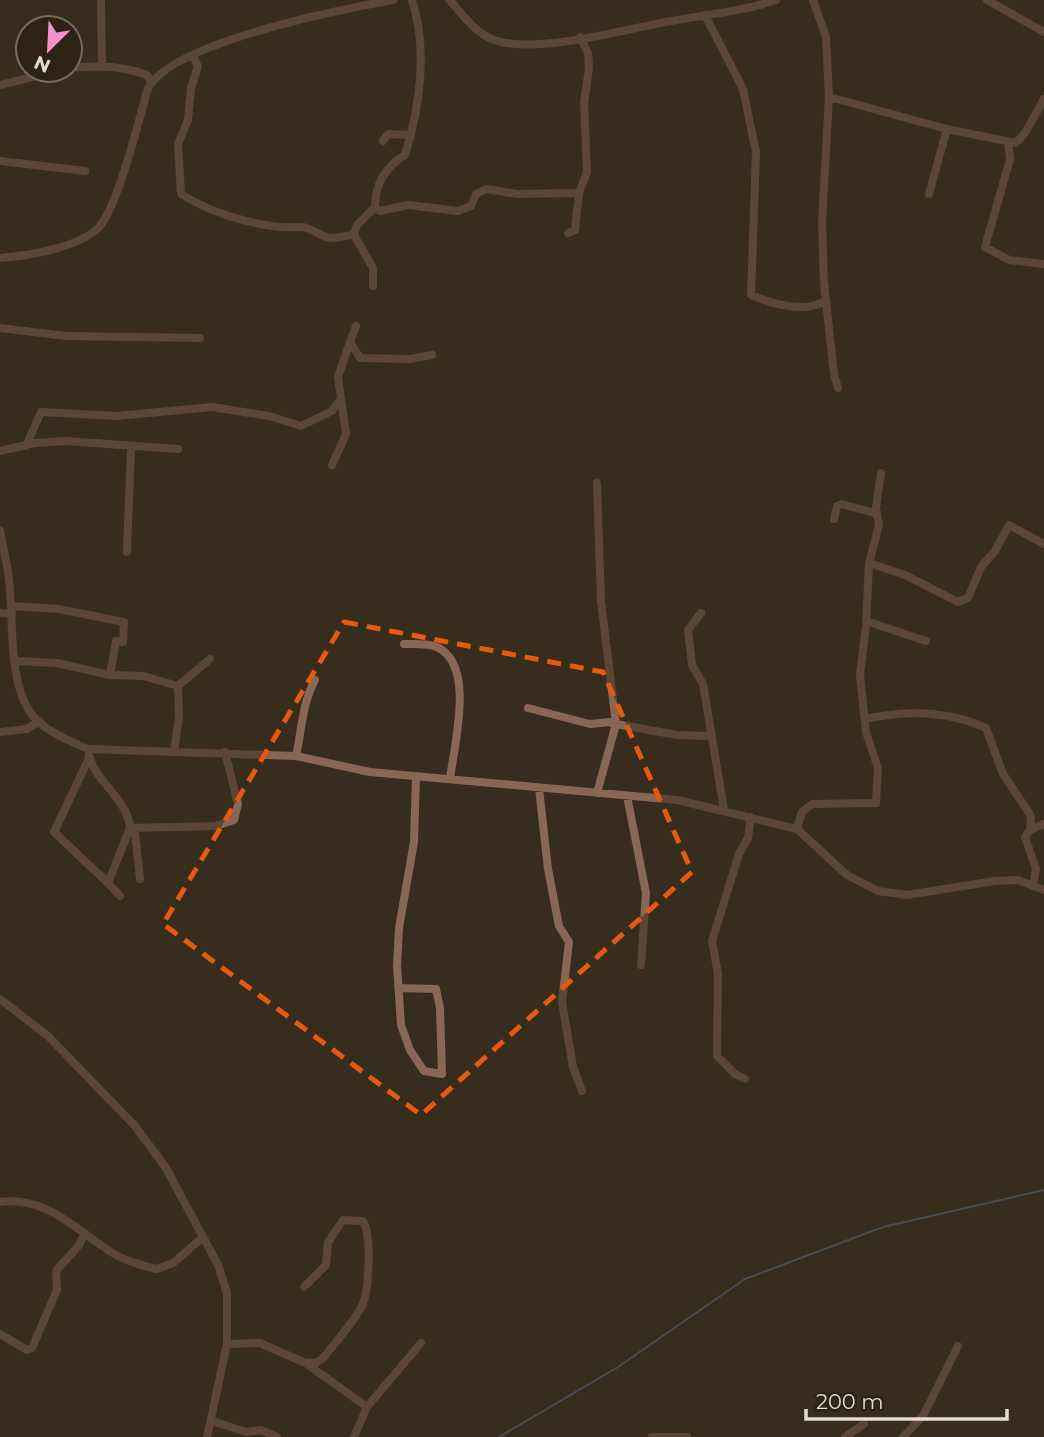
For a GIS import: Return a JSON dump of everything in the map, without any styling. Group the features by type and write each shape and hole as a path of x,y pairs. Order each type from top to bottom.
{"street":[{"path":"101,0 102,66"},
{"path":"0,258 48,250 99,228 112,203 151,82 157,75 247,33 393,0"},
{"path":"373,286 373,268 354,235 357,225 375,207 375,192 383,175 394,162 405,155 411,135 423,78 417,14 412,0"},
{"path":"449,0 471,26 499,42 530,44 705,15 776,0"},
{"path":"813,0 826,37 829,97 822,222 826,300 838,388"},
{"path":"987,0 1044,32"},
{"path":"705,15 743,89 756,152 751,295 807,307 815,307 826,300"},
{"path":"568,233 575,230 579,193 587,172 584,103 589,68 588,53 580,37"},
{"path":"193,57 198,66 191,84 188,120 177,154 181,194 211,209 255,222 291,230 308,229 331,238 354,235"},
{"path":"84,67 102,66 141,73 147,75 151,82"},
{"path":"829,97 947,130 1016,143 1025,133 1044,99"},
{"path":"929,194 947,130"},
{"path":"383,141 388,134 411,135"},
{"path":"1008,142 1010,159 985,247 1009,260 1044,264"},
{"path":"0,162 85,171"},
{"path":"375,207 380,211 408,205 458,211 471,206 476,194 486,189 517,194 567,196 579,193"},
{"path":"332,465 346,434 338,377 356,326"},
{"path":"0,328 66,336 200,338"},
{"path":"350,342 360,358 410,359 432,355"},
{"path":"26,446 41,412 117,416 212,407 269,416 301,426 332,411 341,399"},
{"path":"0,451 66,441 178,449"},
{"path":"127,552 131,447"},
{"path":"797,829 802,812 811,804 877,803 878,768 865,719 860,675 869,563 878,524 876,508 881,473"},
{"path":"597,483 601,601 616,725 597,793"},
{"path":"834,519 836,506 842,504 874,513 876,508"},
{"path":"869,563 905,575 958,601 968,598 981,567 995,551 1009,525 1044,544"},
{"path":"0,531 12,610 15,661 23,696 33,715 88,754 98,777 126,811 130,828 135,833 140,879"},
{"path":"0,613 12,610 59,609 124,622 123,642 116,641 110,674"},
{"path":"701,613 688,630 692,664 703,684 724,810"},
{"path":"866,621 926,641"},
{"path":"404,644 436,647 451,658 459,677 460,692 450,779"},
{"path":"178,686 209,659"},
{"path":"15,661 57,663 110,674 143,676 178,686"},
{"path":"296,756 304,723 304,700 314,680"},
{"path":"174,752 179,717 178,686"},
{"path":"528,708 590,724 610,722 677,735 712,736"},
{"path":"865,719 887,714 926,713 965,718 986,728 1003,774 1031,816 1030,830 1026,837 1036,869 1033,884"},
{"path":"0,732 27,729 40,721"},
{"path":"88,754 225,752 296,756 370,772 677,800 797,829 848,875 890,894 907,895 1018,880 1044,890"},
{"path":"130,828 216,826 234,820 239,804 225,752"},
{"path":"88,754 54,832 120,896"},
{"path":"400,988 436,989 440,1008 442,1074 424,1071 410,1049 401,1025 400,988 399,928 414,842 416,777"},
{"path":"540,788 548,869 559,926 569,942 562,1002 573,1067 582,1091"},
{"path":"627,796 646,893 641,965"},
{"path":"746,1079 735,1073 717,1056 718,974 712,941 739,854 748,838 751,817"},
{"path":"1030,830 1044,824"},
{"path":"108,883 130,828"},
{"path":"0,1000 48,1036 135,1126 166,1168 218,1265 227,1293 227,1343 207,1437"},
{"path":"0,1202 14,1200 54,1211 127,1260 157,1269 173,1263 202,1238"},
{"path":"303,1362 316,1363 323,1358 362,1306 370,1248 370,1236 363,1221 349,1218 343,1220 328,1242 326,1265 304,1287"},
{"path":"0,1334 27,1350 32,1348 57,1290 56,1271 79,1245 85,1233"},
{"path":"227,1343 270,1346 303,1362 367,1407"},
{"path":"354,1437 367,1407 421,1343"},
{"path":"903,1437 923,1416 958,1346"},
{"path":"212,1421 246,1432 261,1430 277,1437"},
{"path":"845,1437 864,1424"},
{"path":"652,1437 687,1437"}],"highlighted area":[{"path":"344,622 603,672 692,872 421,1115 163,924"}],"waterway":[{"path":"499,1437 618,1367 745,1279 883,1227 1044,1190"}]}
